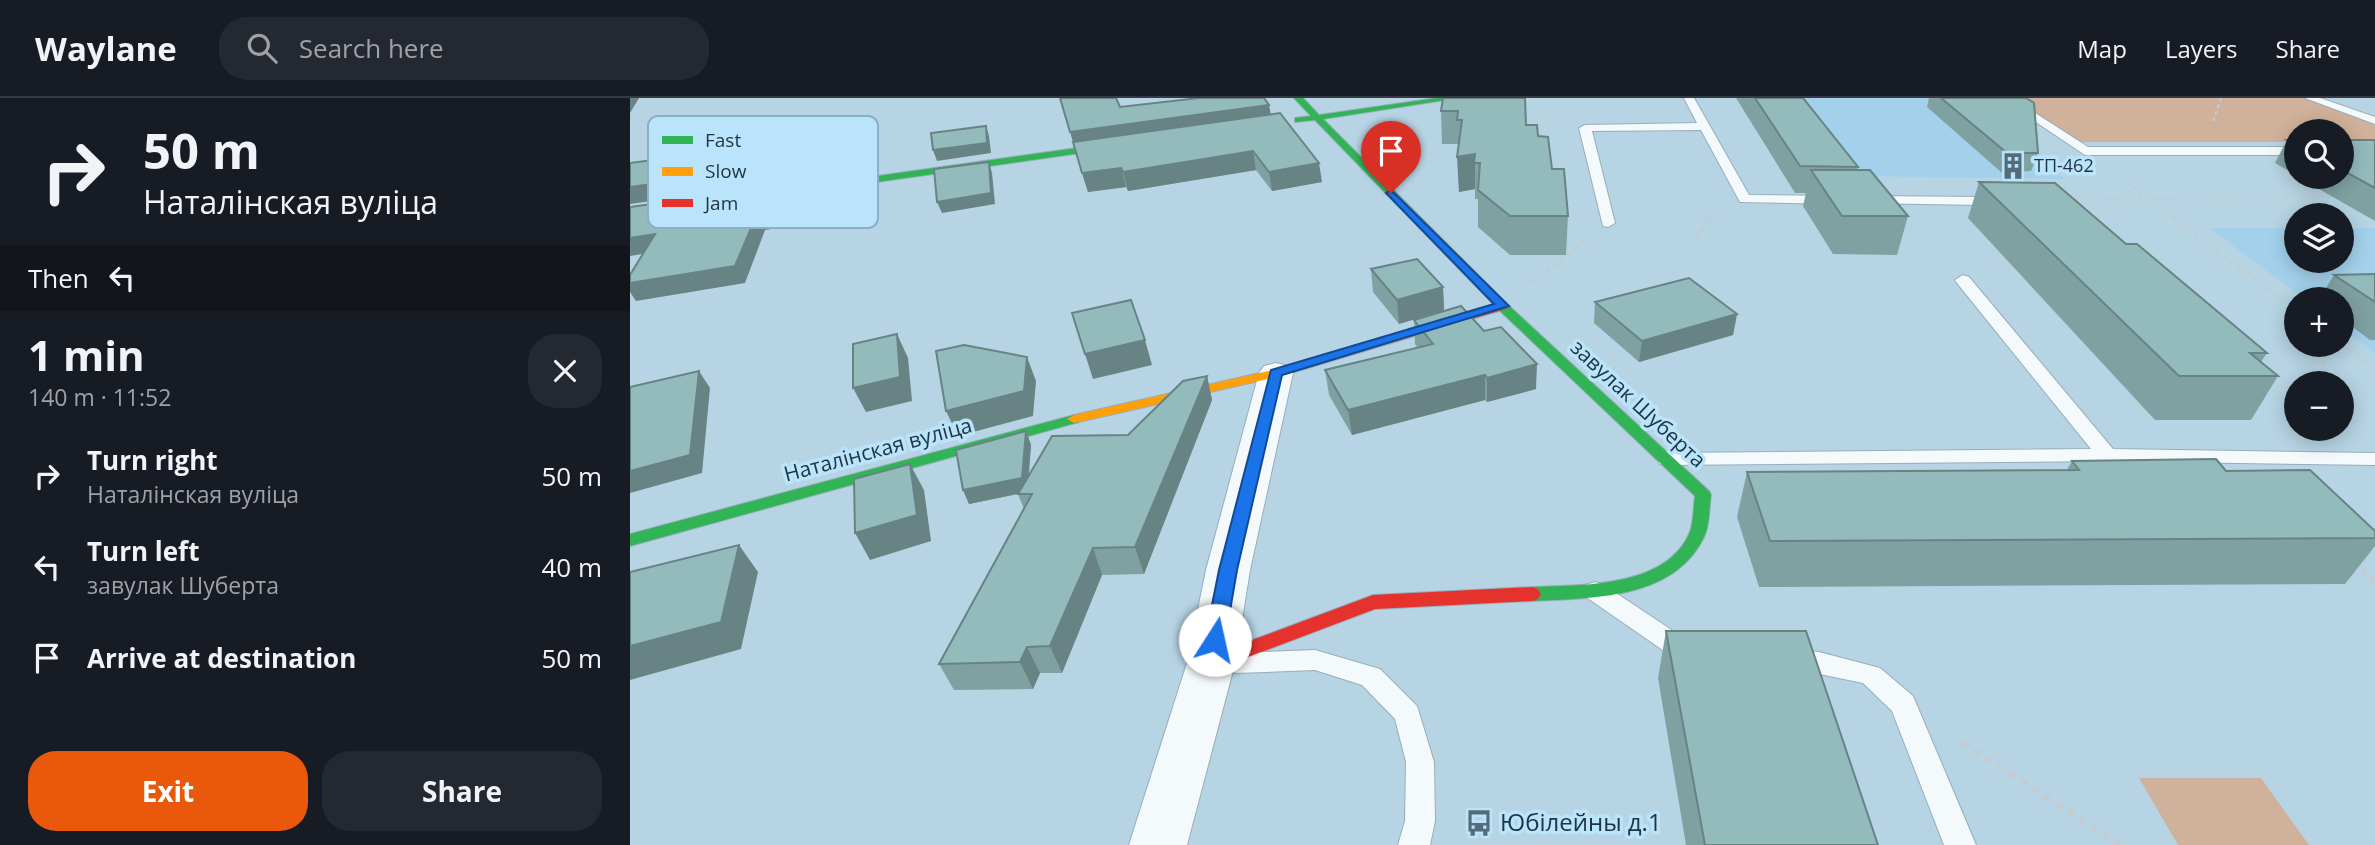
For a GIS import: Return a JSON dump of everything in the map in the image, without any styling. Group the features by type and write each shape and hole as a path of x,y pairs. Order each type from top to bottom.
{"street":[{"name":"завулак Шуберта","path":"1211,663 1373,602 1595,591 1653,579 1684,555 1697,535 1703,495 1503,306 1298,98"},
{"path":"1276,123 1403,101 1454,98"},
{"path":"878,179 1139,142"},
{"name":"Наталінская вуліца","path":"630,540 1074,419 1276,373 1503,306"},
{"path":"1157,845 1211,663 1228,570 1276,373"}],"lane":[{"path":"1689,98 1745,199 1982,201"},
{"path":"2005,98 2085,151 2284,151"},
{"path":"2310,98 2375,121"},
{"path":"1608,223 1585,128 1703,126"},
{"path":"1964,280 2108,455"},
{"path":"1667,459 2108,455 2375,459"},
{"path":"1595,591 1679,648 1717,652"},
{"path":"1768,657 1819,662 1871,675 1903,704 1960,845"},
{"path":"1211,663 1315,660 1371,677 1407,714 1420,762 1420,821 1414,845"}],"path":[{"path":"1513,111 1585,128"},
{"path":"2085,151 2284,301"},
{"path":"2087,219 2147,197"},
{"path":"2065,199 2348,197"},
{"path":"1503,306 1608,223"},
{"path":"1964,280 2019,257"},
{"path":"2354,353 2375,370"},
{"path":"2347,554 2375,582"},
{"path":"1903,704 2120,845"}],"shaded area":[{"path":"1789,98 1964,98 2064,179 1848,176"},
{"path":"2013,98 2312,98 2375,120 2375,143 2354,142 2354,119 2284,119 2284,142 2078,142"},
{"path":"2210,228 2284,228 2284,273 2354,273 2354,228 2375,228 2375,353 2354,337 2354,287 2288,287"},
{"path":"2139,778 2261,778 2309,845 2178,845"}],"building":[{"path":"1060,98 1116,98 1120,107 1199,98 1264,98 1269,105 1070,132"},
{"path":"1443,98 1525,98 1526,125 1537,125 1538,136 1548,137 1552,169 1564,169 1568,216 1510,216 1478,190 1480,163 1474,163 1475,154 1457,157 1462,120 1457,120 1458,111 1441,111"},
{"path":"1755,98 1803,98 1858,167 1800,166"},
{"path":"1941,98 2026,98 2034,103 2038,153 2007,153"},
{"path":"1280,113 1319,163 1269,172 1253,151 1123,172 1121,168 1082,173 1073,142"},
{"path":"986,126 987,143 933,150 931,133"},
{"path":"2354,140 2375,140 2375,188 2354,177"},
{"path":"648,161 648,185 630,187 630,163"},
{"path":"989,162 991,193 937,202 934,169"},
{"path":"1811,170 1870,170 1908,216 1842,216"},
{"path":"1979,182 2055,183 2126,244 2137,244 2267,353 2250,353 2278,376 2179,376"},
{"path":"648,205 648,228 751,228 735,266 630,283 630,275 655,234 630,238 630,207"},
{"path":"1417,259 1443,287 1397,300 1371,269"},
{"path":"2375,274 2375,302 2354,287 2334,275"},
{"path":"1689,278 1737,314 1642,341 1595,302"},
{"path":"1131,300 1145,340 1085,354 1072,313"},
{"path":"1461,306 1484,331 1501,327 1537,364 1348,410 1325,370 1433,344 1414,320"},
{"path":"897,334 900,377 853,388 853,344"},
{"path":"964,345 1027,357 1024,391 946,411 936,351"},
{"path":"699,371 690,455 630,471 630,387"},
{"path":"1207,376 1135,547 1093,548 1050,646 1027,647 1020,662 939,664 1032,494 1018,494 1052,436 1128,435 1183,381"},
{"path":"1026,431 1022,478 963,490 956,450"},
{"path":"2216,459 2226,471 2310,470 2375,531 2375,538 1770,541 1747,472 2079,470 2072,461"},
{"path":"910,464 917,515 855,533 854,479"},
{"path":"739,545 721,622 630,646 630,572"},
{"path":"1666,631 1806,631 1878,845 1705,845"}],"traffic: fast":[{"path":"1298,98 1502,306 1703,495 1696,537 1683,556 1665,570 1645,580 1623,586 1532,594"},
{"path":"1298,120 1454,98"},
{"path":"878,179 1127,144"},
{"path":"630,540 1074,419"}],"traffic: slow":[{"path":"1074,419 1276,373 1413,332"}],"traffic: jam":[{"path":"1413,332 1502,306"},
{"path":"1211,663 1373,602 1532,594"}],"place":[{"name":"ТП-462","path":"2013,166"},
{"name":"Юбілейны д.1","path":"1479,823"}],"route":[{"path":"1215,640 1228,570 1276,373 1503,306 1391,193"}]}
